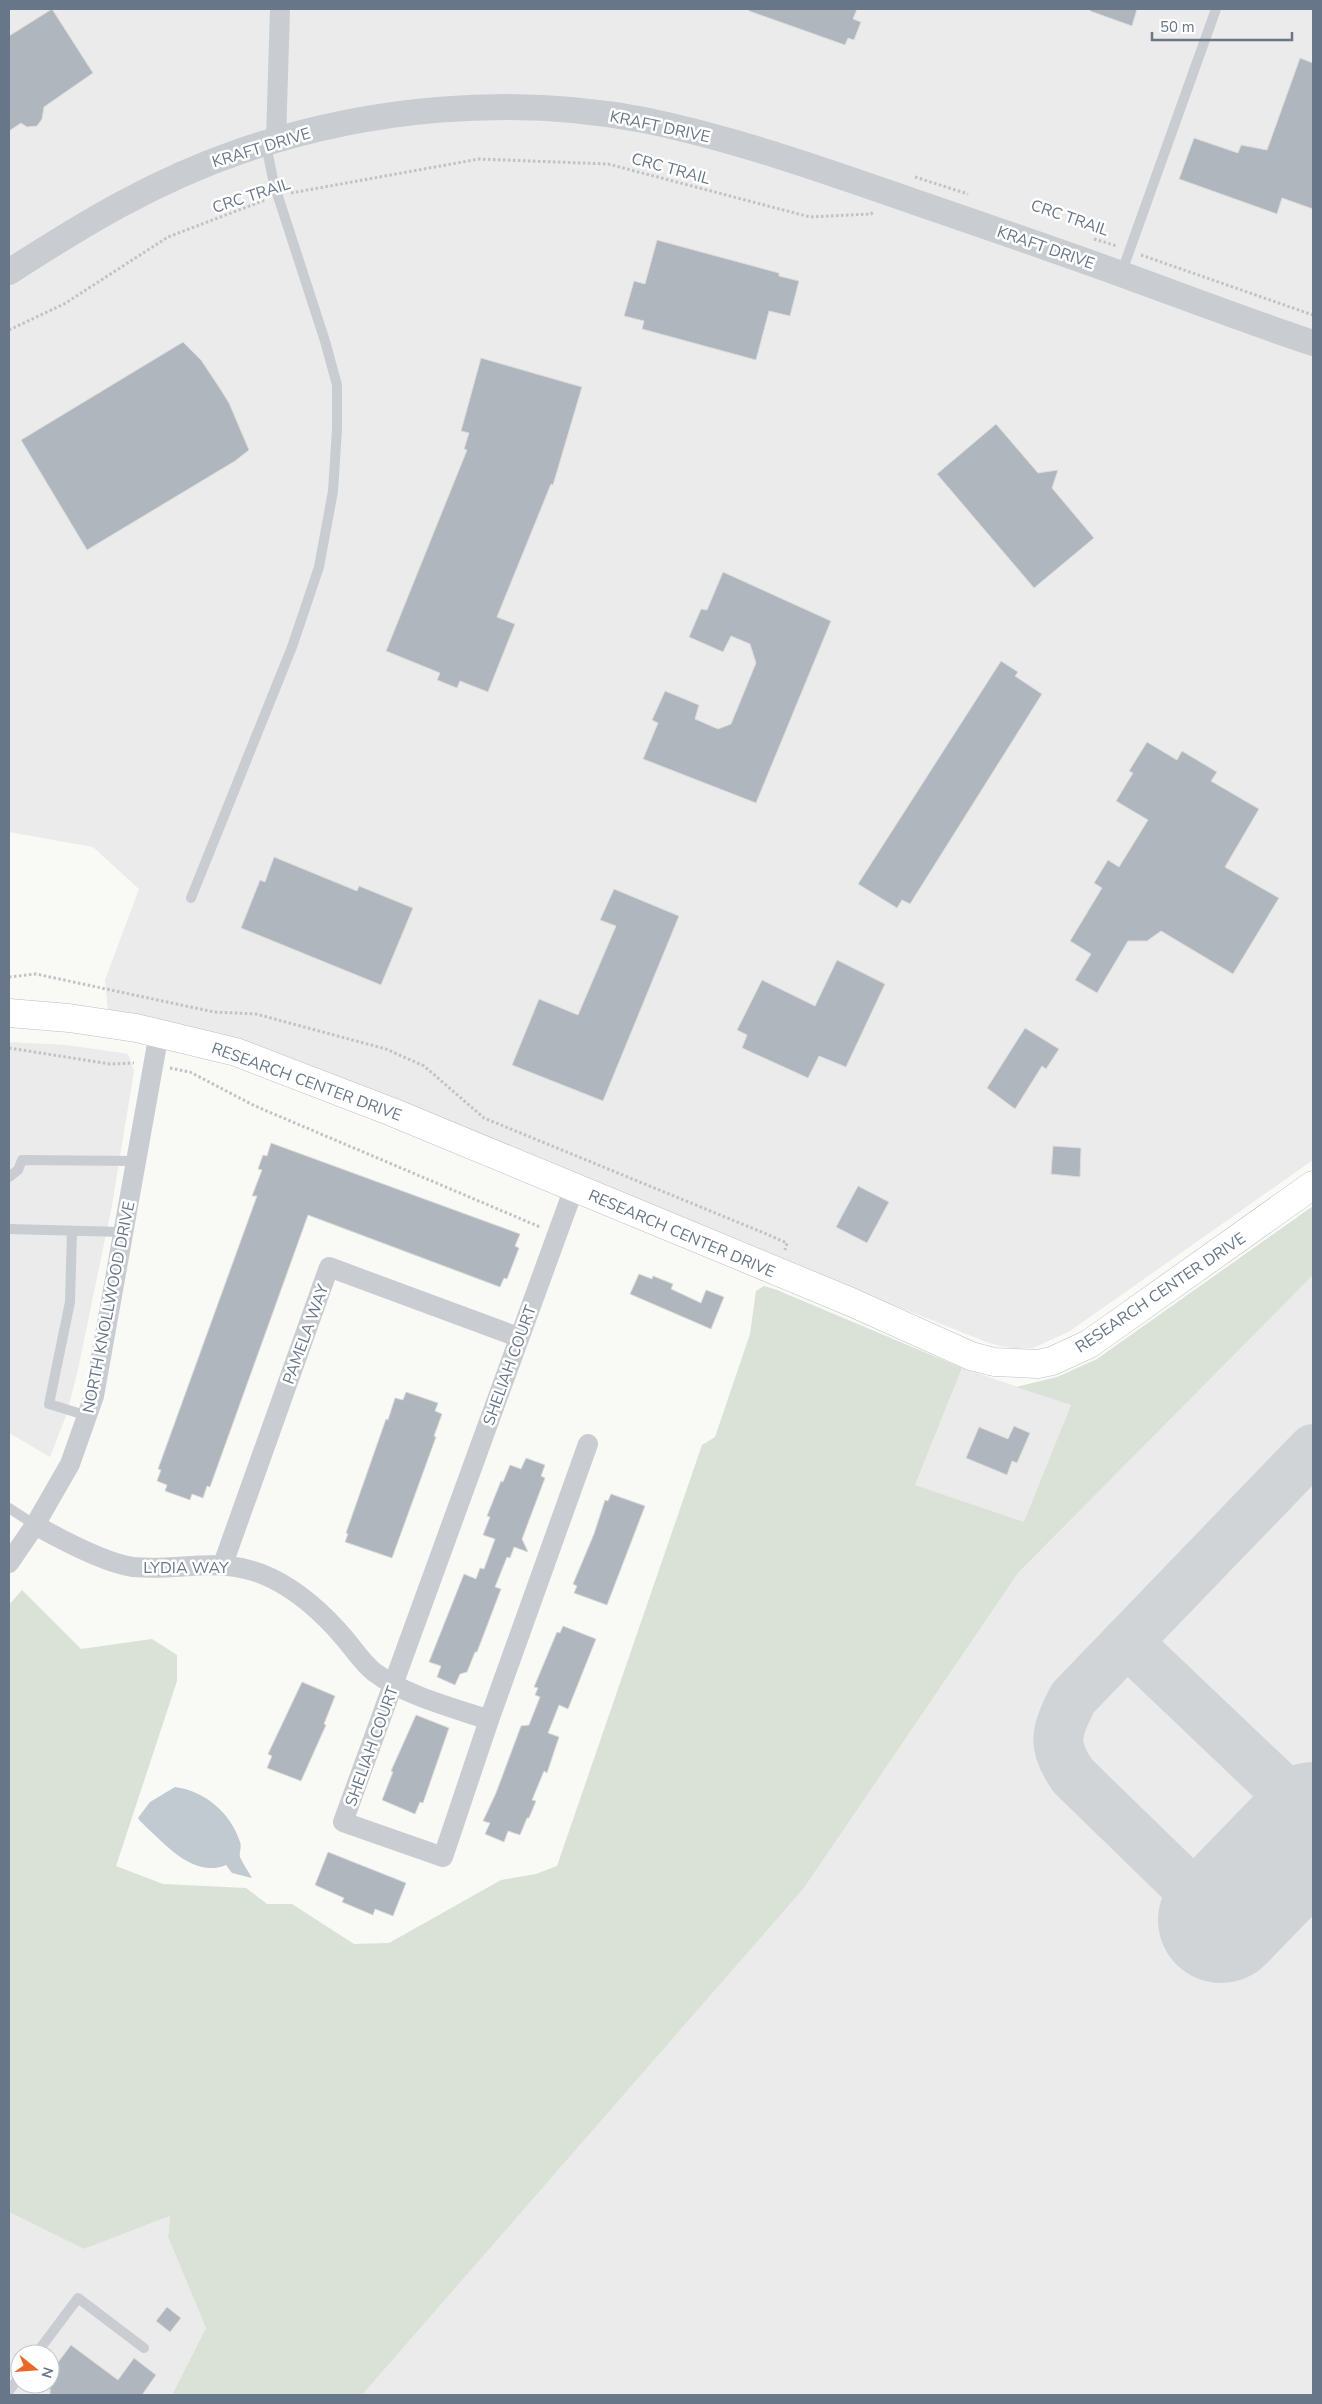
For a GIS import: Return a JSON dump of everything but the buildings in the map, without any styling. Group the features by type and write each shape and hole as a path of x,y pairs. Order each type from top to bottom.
{"main road":[{"name":"RESEARCH CENTER DRIVE","path":"9,1013 69,1018 159,1033 236,1052 328,1086 851,1302 971,1356 994,1362 1023,1365 1052,1361 1089,1344 1313,1185"}],"street":[{"path":"271,142 280,9"},
{"name":"KRAFT DRIVE","path":"9,272 85,223 142,192 211,162 271,142 356,121 419,112 531,108 567,110 640,120 694,132 885,192 1125,262 1313,343"},
{"name":"NORTH KNOLLWOOD DRIVE","path":"9,1563 35,1525 70,1464 88,1416 101,1361 159,1033"},
{"name":"SHELIAH COURT","path":"574,1188 518,1337 344,1822 443,1857 489,1720 588,1444"},
{"name":"PAMELA WAY","path":"223,1564 329,1266 518,1337"},
{"name":"LYDIA WAY","path":"35,1525 64,1540 130,1566 167,1568 223,1564 270,1577 296,1593 321,1613 374,1671 393,1684 489,1720"}],"lane":[{"path":"1125,262 1216,9"},
{"path":"191,898 292,647 319,567 332,491 337,429 337,385 325,341 278,196 271,142"},
{"path":"9,1177 18,1170 22,1160 136,1161"},
{"path":"9,1229 123,1232"},
{"path":"72,1231 70,1302 49,1404 88,1416"},
{"path":"9,1508 35,1525"},
{"path":"44,2344 78,2298 144,2348"}],"path":[{"name":"CRC TRAIL","path":"9,330 64,304 168,237 278,196 479,159 608,164 810,217 871,214 885,192"},
{"path":"908,177 918,177 973,196"},
{"name":"CRC TRAIL","path":"1092,238 1125,262 1313,315"},
{"path":"9,977 36,974 214,1012 256,1014 386,1049 424,1066 484,1118 787,1243"},
{"path":"9,1048 110,1064 135,1063"},
{"path":"174,1068 190,1072 255,1106 546,1230"}],"shaded area":[{"path":"9,9 1313,9 1313,1160 1070,1331 1033,1348 1013,1349 989,1343 538,1164 108,1011 105,980 139,889 93,847 9,832"},
{"path":"9,1042 67,1045 128,1054 134,1071 112,1205 77,1374 66,1416 50,1457 9,1433"},
{"path":"1313,1206 1313,1275 1018,1573 804,1888 362,2395 172,2395 206,2328 168,2237 170,2216 84,2249 9,2212 9,1605 22,1590 81,1649 152,1639 177,1655 177,1681 116,1866 163,1884 246,1888 267,1904 292,1904 354,1944 389,1943 501,1880 536,1874 557,1866 702,1445 715,1437 750,1334 756,1291 764,1286 777,1290 962,1368 915,1485 1024,1522 1071,1405 1016,1387 1057,1377 1097,1359"},
{"path":"1313,1275 1313,2395 362,2395 804,1888 1018,1573"},
{"path":"962,1368 1071,1405 1025,1523 915,1485"},
{"path":"175,1787 197,1793 223,1813 236,1831 241,1844 240,1857 252,1878 232,1873 226,1865 214,1868 190,1863 169,1848 140,1821 138,1818 150,1802"},
{"path":"9,2212 84,2249 170,2216 168,2237 206,2328 172,2395 9,2395"}],"taxiway":[{"path":"1221,1920 1073,1776 1061,1755 1058,1738 1063,1720 1073,1698 1313,1449"},
{"path":"1127,1642 1313,1819"}],"runway":[{"path":"1221,1920 1313,1825"}]}
